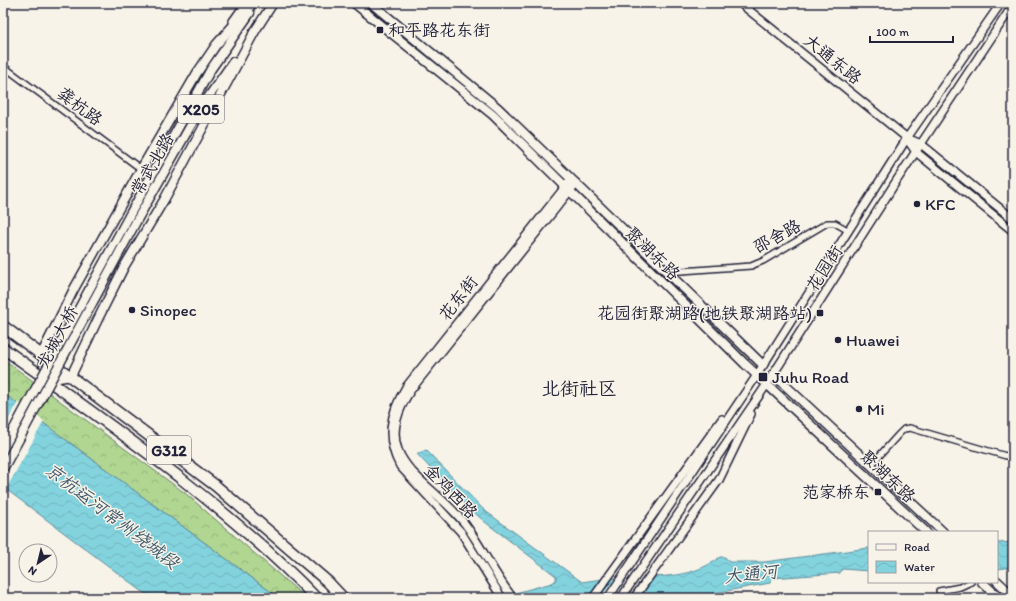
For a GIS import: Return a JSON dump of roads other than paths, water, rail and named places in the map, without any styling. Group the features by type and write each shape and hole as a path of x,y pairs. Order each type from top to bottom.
{"highway":[{"name":"G312","path":"3,326 42,353 216,486 328,582 343,598"},
{"name":"G312","path":"3,348 206,500 304,585 316,598"}],"main road":[{"path":"246,3 197,72 74,289 42,353 47,380 71,376 124,267 164,200 255,31"},
{"path":"211,68 216,45 253,3"},
{"name":"常武北路","path":"128,216 211,68 257,3"},
{"name":"常武北路","path":"137,220 200,110 274,3"},
{"name":"聚湖东路","path":"354,3 493,115 567,190 756,375 925,531"},
{"name":"聚湖东路","path":"371,3 498,108 763,365 942,531"},
{"name":"大通东路","path":"740,3 907,138 921,144 1013,219"},
{"name":"花园街","path":"608,598 763,365 907,138 1001,3"},
{"name":"花园街","path":"621,598 645,566 767,384 921,144 1013,5"},
{"name":"大通东路","path":"907,138 916,152 1013,231"},
{"name":"花东街","path":"394,444 391,421 394,409 406,387 574,181"},
{"name":"龙城大桥","path":"3,449 128,216"},
{"name":"龙城大桥","path":"3,469 137,220"},
{"path":"593,598 696,453 756,375"},
{"path":"634,598 719,480 767,384"},
{"name":"金鸡西路","path":"394,444 402,460 411,472 465,525 513,598"},
{"name":"金鸡西路","path":"394,444 395,456 400,466 458,528 500,596"},
{"path":"998,582 1013,596"},
{"path":"983,583 999,598"}],"street":[{"name":"龚杭路","path":"3,66 141,169"},
{"name":"邵舍路","path":"668,272 751,266 763,261 827,224 835,223 849,231"},
{"path":"872,465 898,434 904,429 910,428 1006,456 1013,453"},
{"path":"940,591 960,587 969,583"}],"water":[{"name":"京杭运河常州绕城段","path":"3,393 279,598 151,598 3,487"},
{"name":"大通河","path":"426,450 484,510 582,582 616,578 656,577 683,574 708,565 720,557 725,557 729,562 764,562 868,548 868,571 842,569 840,573 772,578 770,583 688,598 497,598 552,583 556,580 556,576 485,522 460,500 417,454"},
{"path":"1013,542 1013,567 998,569 998,543"}],"place":[{"name":"和平路花东街","path":"380,30"},
{"name":"KFC","path":"917,204"},
{"name":"Sinopec","path":"132,310"},
{"name":"花园街聚湖路(地铁聚湖路站)","path":"820,313"},
{"name":"Huawei","path":"838,340"},
{"name":"Juhu Road","path":"763,377"},
{"name":"Mi","path":"859,409"},
{"name":"范家桥东","path":"878,492"}],"district":[{"name":"北街社区","path":"579,388"}]}
